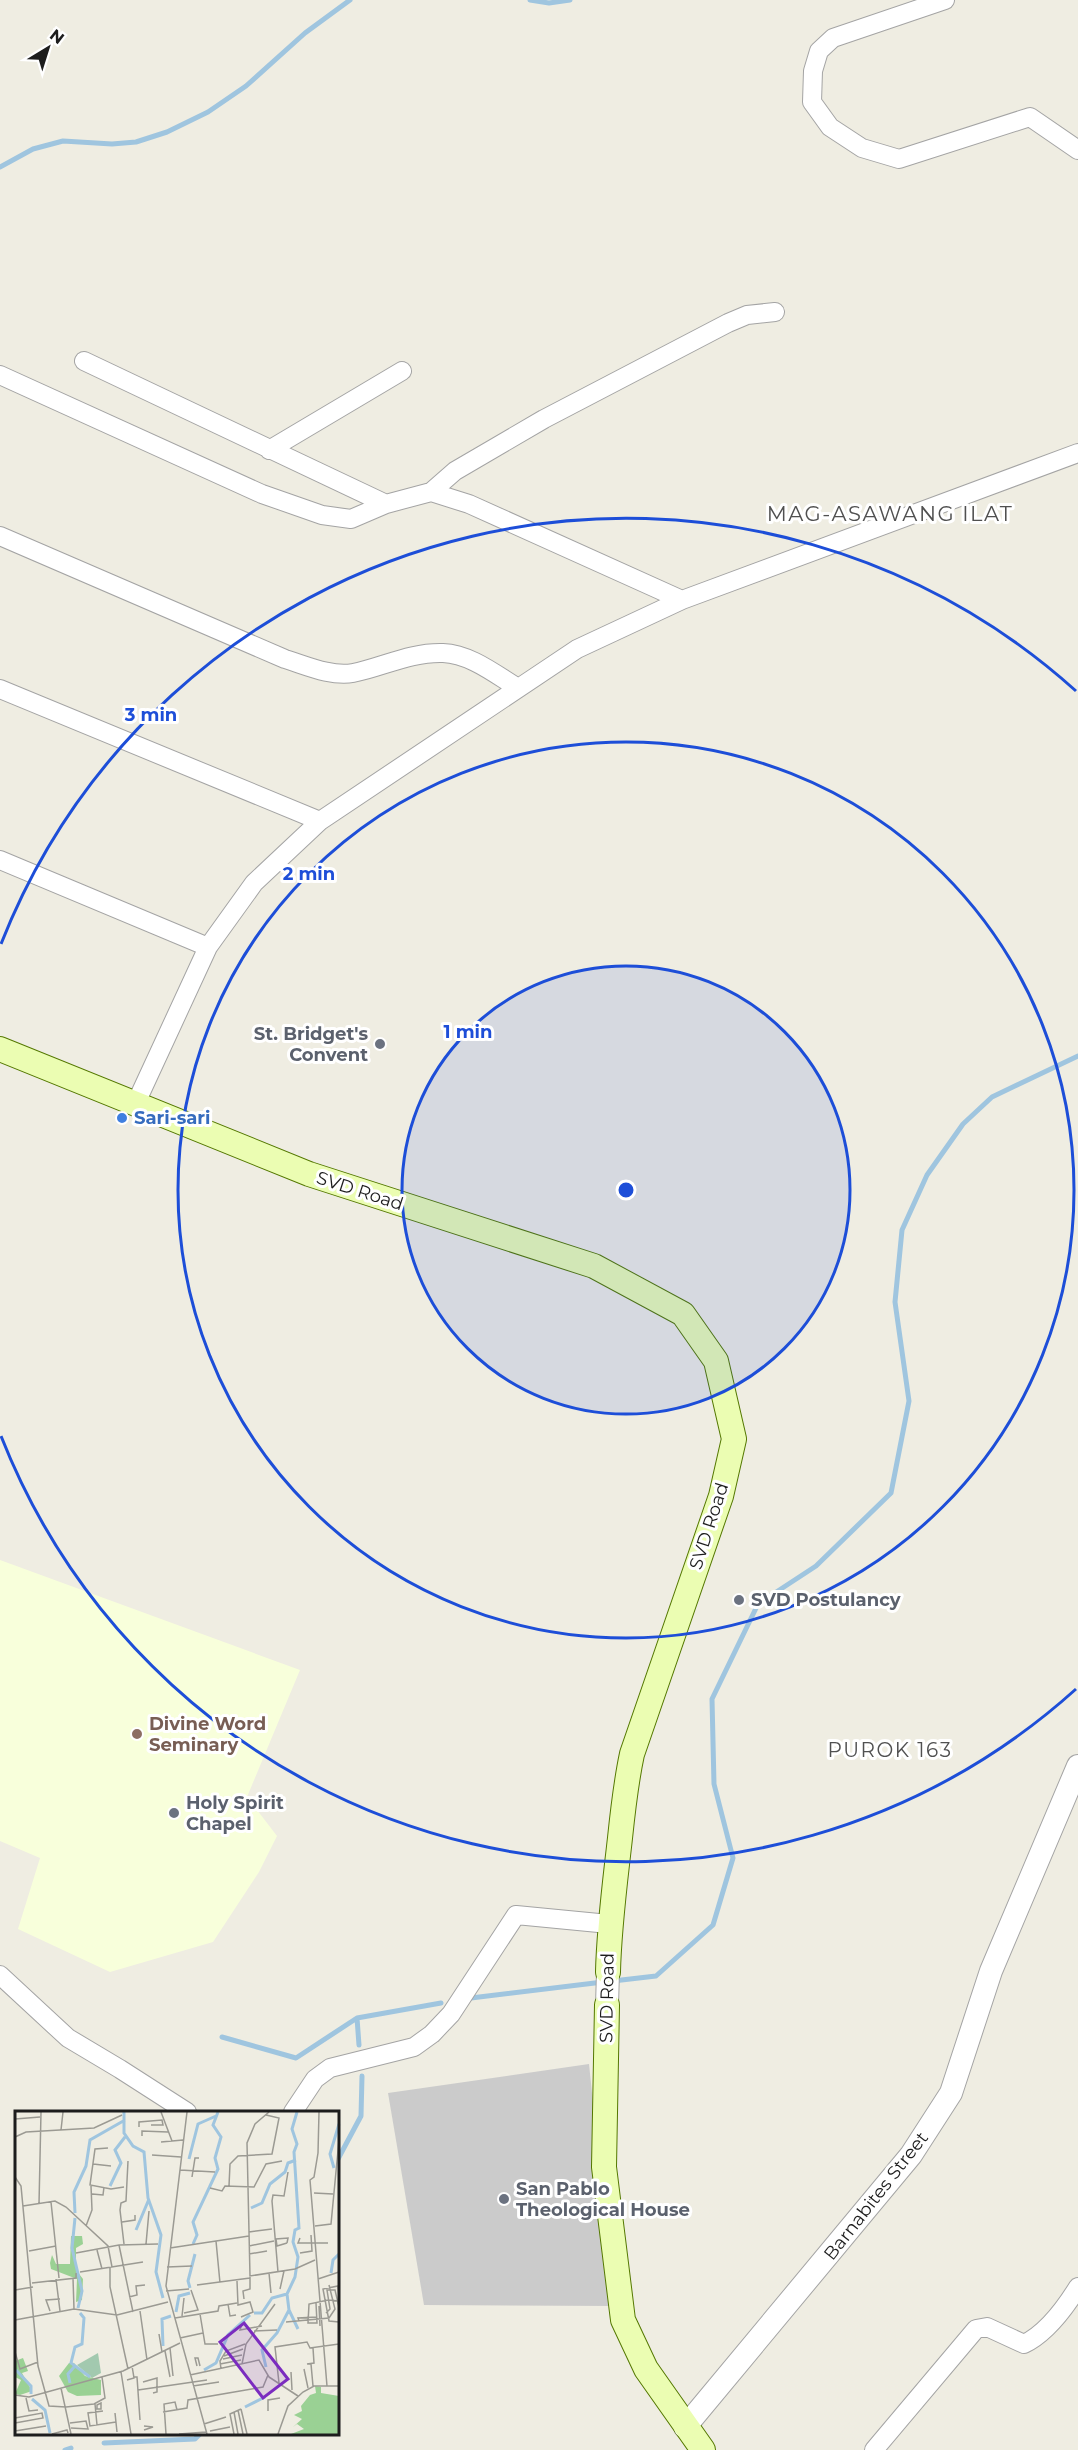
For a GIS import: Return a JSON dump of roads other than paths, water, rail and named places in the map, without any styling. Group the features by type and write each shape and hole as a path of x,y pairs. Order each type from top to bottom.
{"main road":[{"name":"SVD Road","path":"0,1049 309,1174 594,1266 683,1314 716,1361 734,1439 721,1496 632,1754 623,1793 609,1924 608,1972"},
{"name":"SVD Road","path":"607,2005 604,2167 623,2320 646,2369 703,2450"}],"street":[{"path":"945,0 833,38 819,51 813,71 812,102 830,128 862,148 899,159 1030,117 1078,150"},
{"path":"0,375 262,494 322,515 351,519 386,504 431,492 454,471 544,419 728,323 747,315 776,312"},
{"path":"84,361 386,504"},
{"path":"269,450 402,371"},
{"path":"135,1105 208,947 254,883 320,821 577,649 682,600 1078,453"},
{"path":"431,492 469,504 682,600"},
{"path":"0,536 285,659 322,670 351,673 411,655 444,653 472,660 518,688"},
{"path":"0,689 320,821"},
{"path":"0,860 208,947"},
{"name":"Barnabites Street","path":"685,2427 911,2155 951,2092 992,1971 1078,1766"},
{"path":"294,2111 315,2079 330,2068 414,2047 432,2034 451,2014 516,1915 609,1924"},
{"name":"SVD Road","path":"607,2005 608,1972"},
{"path":"0,1975 68,2038 120,2068 185,2111"},
{"path":"874,2450 976,2329 987,2327 1024,2344 1035,2339 1064,2308 1078,2287"}],"waterway":[{"path":"0,167 33,149 63,141 112,144 136,142 167,132 208,112 246,86 305,33 350,0"},
{"path":"530,0 549,3 570,0"},
{"path":"613,1981 656,1976 713,1925 733,1858 714,1784 712,1699 758,1604 816,1566 891,1493 909,1401 895,1302 902,1230 927,1175 963,1124 992,1097 1078,1056"},
{"path":"471,1998 603,1982"},
{"path":"222,2037 296,2058 357,2018 441,2003"},
{"path":"357,2018 359,2045"},
{"path":"339,2157 361,2116 362,2076"},
{"path":"104,2443 195,2439 199,2435"},
{"path":"65,2450 71,2448"}],"place":[{"name":"St. Bridget's Convent","path":"380,1044"},
{"name":"Sari-sari","path":"122,1118"},
{"name":"SVD Postulancy","path":"739,1600"},
{"name":"Divine Word Seminary","path":"137,1734"},
{"name":"Holy Spirit Chapel","path":"174,1813"},
{"name":"San Pablo Theological House","path":"504,2199"}],"district":[{"name":"MAG-ASAWANG ILAT","path":"890,513"},
{"name":"PUROK 163","path":"890,1750"}]}
